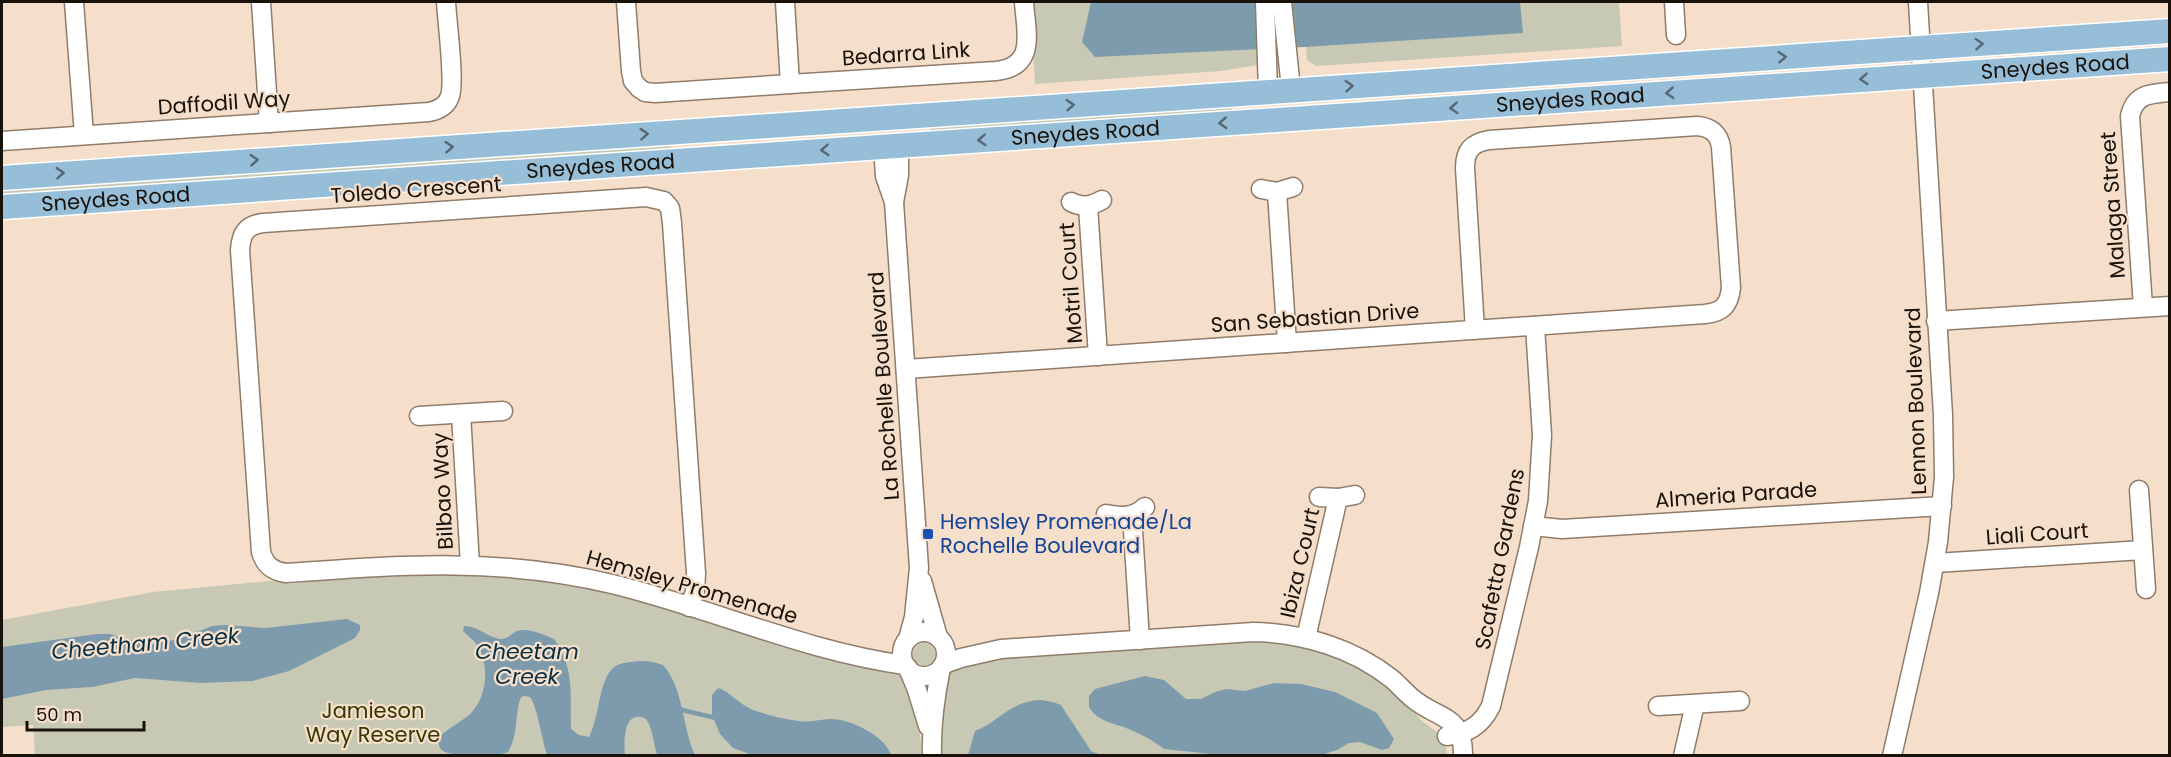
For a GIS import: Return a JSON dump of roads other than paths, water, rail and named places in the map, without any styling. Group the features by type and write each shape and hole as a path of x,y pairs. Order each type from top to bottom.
{"main road":[{"name":"Sneydes Road","path":"2,178 2169,31"},
{"name":"Sneydes Road","path":"2,207 2169,59"},
{"path":"1279,90 1281,119"},
{"path":"888,117 891,146"}],"street":[{"path":"74,2 84,135"},
{"path":"261,2 269,123"},
{"name":"Daffodil Way","path":"2,141 439,110 447,103 452,88 446,2"},
{"name":"Bedarra Link","path":"626,2 633,81 645,92 666,94 1013,68 1022,60 1027,44 1024,2"},
{"path":"785,2 790,84"},
{"path":"1264,2 1267,58 1279,90"},
{"path":"1279,90 1288,57 1282,2"},
{"path":"1674,2 1676,35"},
{"name":"Lennon Boulevard","path":"1898,755 1935,563 1942,506 1944,435 1918,2"},
{"name":"Malaga Street","path":"2143,307 2130,116 2132,106 2137,100 2150,94 2169,92"},
{"name":"San Sebastian Drive","path":"906,369 1535,326 1713,313 1725,306 1731,288 1721,147 1716,134 1711,129 1697,126 1489,140 1479,141 1471,146 1465,160 1475,330"},
{"name":"La Rochelle Boulevard","path":"891,146 899,175 894,202 919,568 914,617 907,641"},
{"path":"1277,189 1287,343"},
{"name":"Toledo Crescent","path":"268,566 262,556 260,540 240,250 243,232 251,226 263,223 653,197 668,205 672,223 696,573 695,592 689,607"},
{"name":"Motril Court","path":"1087,203 1098,356"},
{"path":"1936,321 2169,306"},
{"name":"Scafetta Gardens","path":"1454,732 1476,727 1487,714 1495,691 1533,526 1539,490 1542,435 1535,326"},
{"name":"Bilbao Way","path":"419,416 503,411"},
{"name":"Bilbao Way","path":"461,414 470,565"},
{"path":"2139,490 2146,589"},
{"name":"Ibiza Court","path":"1306,638 1346,496 1319,497"},
{"name":"Almeria Parade","path":"1533,526 1549,530 1942,506"},
{"path":"1106,514 1118,516 1138,511 1140,640"},
{"name":"Liali Court","path":"1935,563 2143,550"},
{"name":"Hemsley Promenade","path":"268,566 273,570 286,573 417,564 470,565 532,570 584,578 622,587 822,648 906,666"},
{"name":"La Rochelle Boulevard","path":"919,568 939,638"},
{"path":"906,666 912,672 924,676 961,658 1001,649 1253,632 1286,634 1339,648 1363,660 1391,678 1412,698 1426,720 1454,732"},
{"path":"931,736 917,690 903,658 907,641 919,633 932,634 960,644 1001,649"},
{"path":"932,756 934,704 946,651 939,638"},
{"name":"Hemsley Promenade","path":"853,654 907,641"},
{"path":"1658,706 1740,700"},
{"path":"1683,756 1695,704"},
{"path":"1451,756 1450,741 1454,732"},
{"path":"1454,732 1463,756"}],"water":[{"path":"1091,2 1520,2 1523,33 1095,57 1082,42"},
{"path":"347,619 360,625 355,638 289,671 252,681 201,683 135,678 92,687 46,690 2,699 2,647 97,634 110,634 145,644 153,644 179,639 212,626 265,628"},
{"name":"Cheetam Creek","path":"464,626 500,639 517,631 526,630 554,639 561,650 568,671 571,693 571,729 579,735 589,737 605,681 613,668 617,665 639,661 663,665 675,685 695,755 657,755 648,722 641,717 635,717 626,730 625,755 547,755 532,700 524,696 521,697 519,704 514,738 508,752 475,756 443,751 438,738 475,708 485,679 483,659 474,641 463,631"},
{"path":"1145,676 1164,680 1186,699 1201,699 1226,689 1245,691 1274,683 1301,684 1335,692 1377,713 1394,739 1389,748 1382,750 1360,742 1349,743 1337,750 1318,756 1230,756 1164,749 1141,734 1101,718 1089,707 1089,696 1095,689"},
{"path":"718,688 753,710 769,715 802,721 839,720 857,725 882,741 891,755 755,756 733,748 720,734 712,715 712,695"},
{"path":"1041,700 1061,705 1091,751 1101,755 968,755 975,731 1021,704"}],"waterway":[{"name":"Cheetham Creek","path":"678,709 716,718"}],"place":[{"name":"Hemsley Promenade/La Rochelle Boulevard","path":"928,534"}],"park label":[{"name":"Jamieson Way Reserve","path":"373,723"}]}
